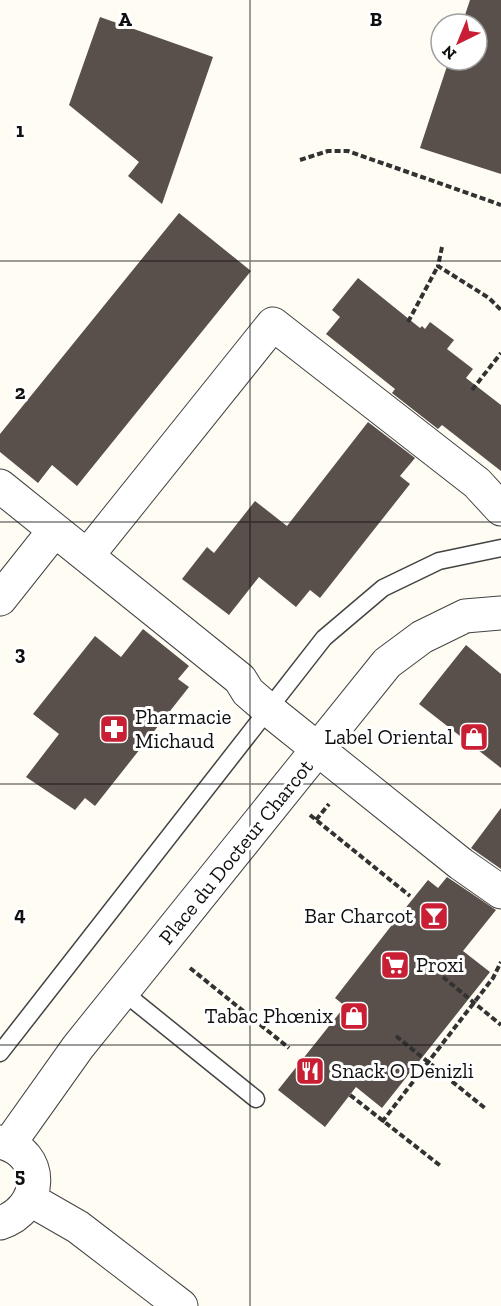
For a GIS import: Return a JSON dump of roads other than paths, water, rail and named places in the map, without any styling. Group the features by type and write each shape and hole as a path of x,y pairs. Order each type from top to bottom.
{"street":[{"path":"87,556 273,324 477,483 501,508"},
{"path":"0,486 240,679 248,692 269,710 461,864 501,892"},
{"path":"0,599 54,531"},
{"name":"Place du Docteur Charcot","path":"4,1143 123,991 320,750 387,663 422,638 465,615 501,613"},
{"path":"0,1223 12,1219 23,1211 34,1187 29,1161 20,1151 4,1143"},
{"path":"30,1200 78,1227 181,1306"}],"lane":[{"path":"0,1053 324,638 383,588 439,561 501,548"},
{"path":"123,991 256,1100"}],"place":[{"name":"Pharmacie Michaud","path":"114,729"},
{"name":"Label Oriental","path":"474,737"},
{"name":"Bar Charcot","path":"434,916"},
{"name":"Proxi","path":"395,965"},
{"name":"Tabac Phœnix","path":"354,1016"},
{"name":"Snack O Denizli","path":"310,1071"}]}
